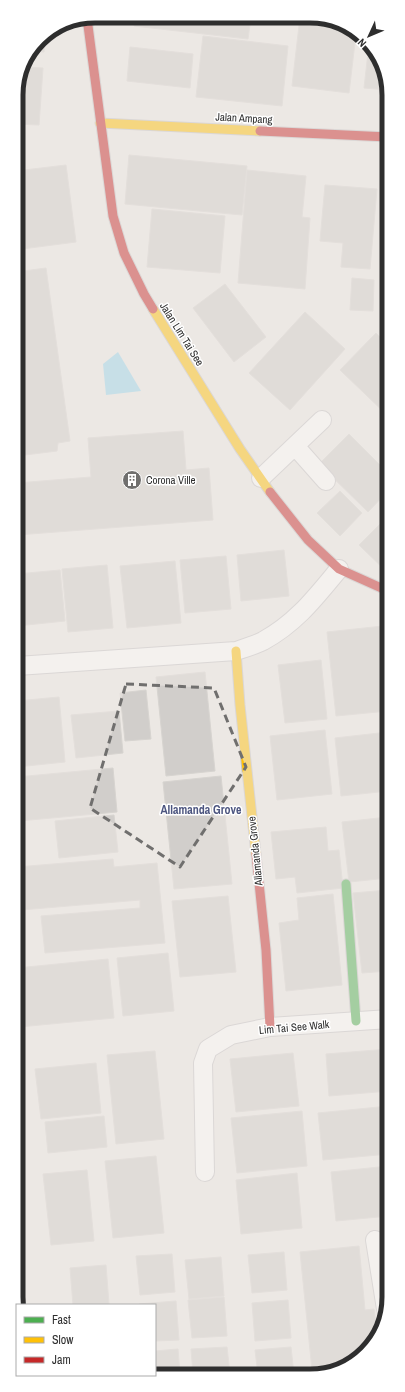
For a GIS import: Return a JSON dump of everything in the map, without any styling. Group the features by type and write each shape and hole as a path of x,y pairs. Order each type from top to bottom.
{"street":[{"name":"Jalan Lim Tai See","path":"88,23 113,216 124,253 144,294 240,449 260,478 308,540 339,569 382,588"},
{"name":"Jalan Ampang","path":"100,123 382,137"},
{"path":"260,478 322,420"},
{"path":"295,446 326,481"},
{"path":"23,666 236,651 262,641 292,622 312,602 339,569"},
{"name":"Allamanda Grove","path":"236,651 240,705 266,950 270,1027"},
{"path":"346,884 356,1021"},
{"name":"Lim Tai See Walk","path":"205,1172 203,1063 208,1049 231,1035 270,1027 382,1019"},
{"path":"375,1240 382,1284"}],"highlighted area":[{"path":"126,684 214,688 246,767 180,867 90,808"}],"water":[{"path":"118,352 141,391 106,395 103,364"}],"building":[{"path":"134,23 250,23 248,39 134,26"},
{"path":"299,23 324,24 338,28 349,35 349,56 353,56 349,93 292,86"},
{"path":"203,36 288,46 282,106 196,97"},
{"path":"44,44 44,52 38,52"},
{"path":"130,47 193,54 190,88 127,81"},
{"path":"368,56 371,56 375,63 381,81 382,89 364,88"},
{"path":"28,67 43,68 39,125 23,124 23,90"},
{"path":"129,155 247,166 242,215 125,204"},
{"path":"66,165 76,242 23,249 23,170"},
{"path":"247,170 306,176 302,217 310,218 305,289 238,283"},
{"path":"325,185 377,189 370,269 341,267 343,243 320,241"},
{"path":"152,209 225,216 220,273 147,267"},
{"path":"46,268 70,441 58,443 57,451 23,455 23,271"},
{"path":"352,278 374,280 373,311 350,310"},
{"path":"225,284 266,337 234,362 193,308"},
{"path":"305,312 345,349 290,410 249,373"},
{"path":"376,333 382,339 382,410 340,370"},
{"name":"Corona Ville","path":"183,431 186,470 209,468 213,520 23,535 23,483 91,477 88,438"},
{"path":"349,434 382,467 382,497 368,512 319,464"},
{"path":"340,491 362,513 340,536 317,513"},
{"path":"382,522 382,567 359,545"},
{"path":"284,550 289,596 241,601 237,555"},
{"path":"226,556 231,609 185,613 180,560"},
{"path":"175,561 181,623 127,628 120,566"},
{"path":"107,565 113,628 68,632 62,569"},
{"path":"60,570 65,621 23,625 23,573"},
{"path":"382,626 382,712 336,716 327,632"},
{"path":"321,660 327,719 285,723 278,665"},
{"path":"205,672 215,771 166,776 156,677"},
{"path":"146,690 151,739 125,741 120,693"},
{"path":"59,697 65,762 23,766 23,700"},
{"path":"119,711 123,753 76,758 71,715"},
{"path":"325,730 332,794 277,800 270,736"},
{"path":"382,733 382,792 341,796 335,738"},
{"path":"113,768 117,812 23,821 23,776"},
{"path":"221,776 232,884 174,889 163,782"},
{"path":"114,815 118,852 59,858 55,821"},
{"path":"382,818 382,879 349,882 342,822"},
{"path":"326,827 328,851 339,850 343,888 297,893 295,877 276,879 271,832"},
{"path":"113,859 114,867 157,863 165,943 45,953 41,916 140,908 140,900 23,910 23,866"},
{"path":"382,891 382,971 362,973 353,893"},
{"path":"333,894 342,985 286,991 279,923 299,920 297,898"},
{"path":"228,896 236,972 180,977 172,901"},
{"path":"168,953 174,1011 123,1016 117,958"},
{"path":"108,959 114,1018 23,1027 23,967"},
{"path":"382,1050 382,1092 329,1096 326,1054"},
{"path":"155,1051 164,1139 116,1144 107,1055"},
{"path":"293,1053 299,1106 236,1112 230,1059"},
{"path":"96,1063 101,1113 41,1119 35,1069"},
{"path":"382,1107 382,1155 323,1160 318,1113"},
{"path":"302,1111 307,1166 237,1173 231,1118"},
{"path":"104,1116 107,1147 48,1153 45,1122"},
{"path":"156,1156 164,1233 113,1238 105,1161"},
{"path":"382,1167 382,1217 336,1221 331,1172"},
{"path":"87,1170 94,1241 51,1245 43,1174"},
{"path":"297,1173 302,1228 241,1234 236,1180"},
{"path":"359,1246 365,1310 374,1309 376,1326 364,1345 354,1354 338,1364 324,1368 312,1369 300,1252"},
{"path":"284,1252 287,1290 252,1293 248,1255"},
{"path":"172,1254 175,1292 140,1295 136,1256"},
{"path":"221,1257 224,1296 189,1299 185,1260"},
{"path":"106,1265 109,1304 73,1304 70,1268"},
{"path":"224,1297 227,1336 192,1338 188,1300"},
{"path":"288,1300 291,1338 255,1341 252,1303"},
{"path":"176,1301 179,1340 156,1341 156,1304 139,1304"},
{"path":"227,1347 229,1369 193,1369 191,1349"},
{"path":"291,1347 293,1369 257,1369 255,1350"},
{"path":"178,1349 180,1369 156,1369 156,1351"}],"traffic: fast":[{"path":"346,884 356,1021"}],"traffic: slow":[{"path":"100,123 260,131"},
{"path":"153,309 240,449 270,492"},
{"path":"236,651 240,705 256,854"}],"traffic: jam":[{"path":"88,23 113,216 124,253 153,309"},
{"path":"260,131 382,137"},
{"path":"270,492 308,540 339,569 382,588"},
{"path":"256,854 266,950 270,1027"}],"place":[{"name":"Corona Ville","path":"132,480"}],"district":[{"name":"Allamanda Grove","path":"201,810"}]}
